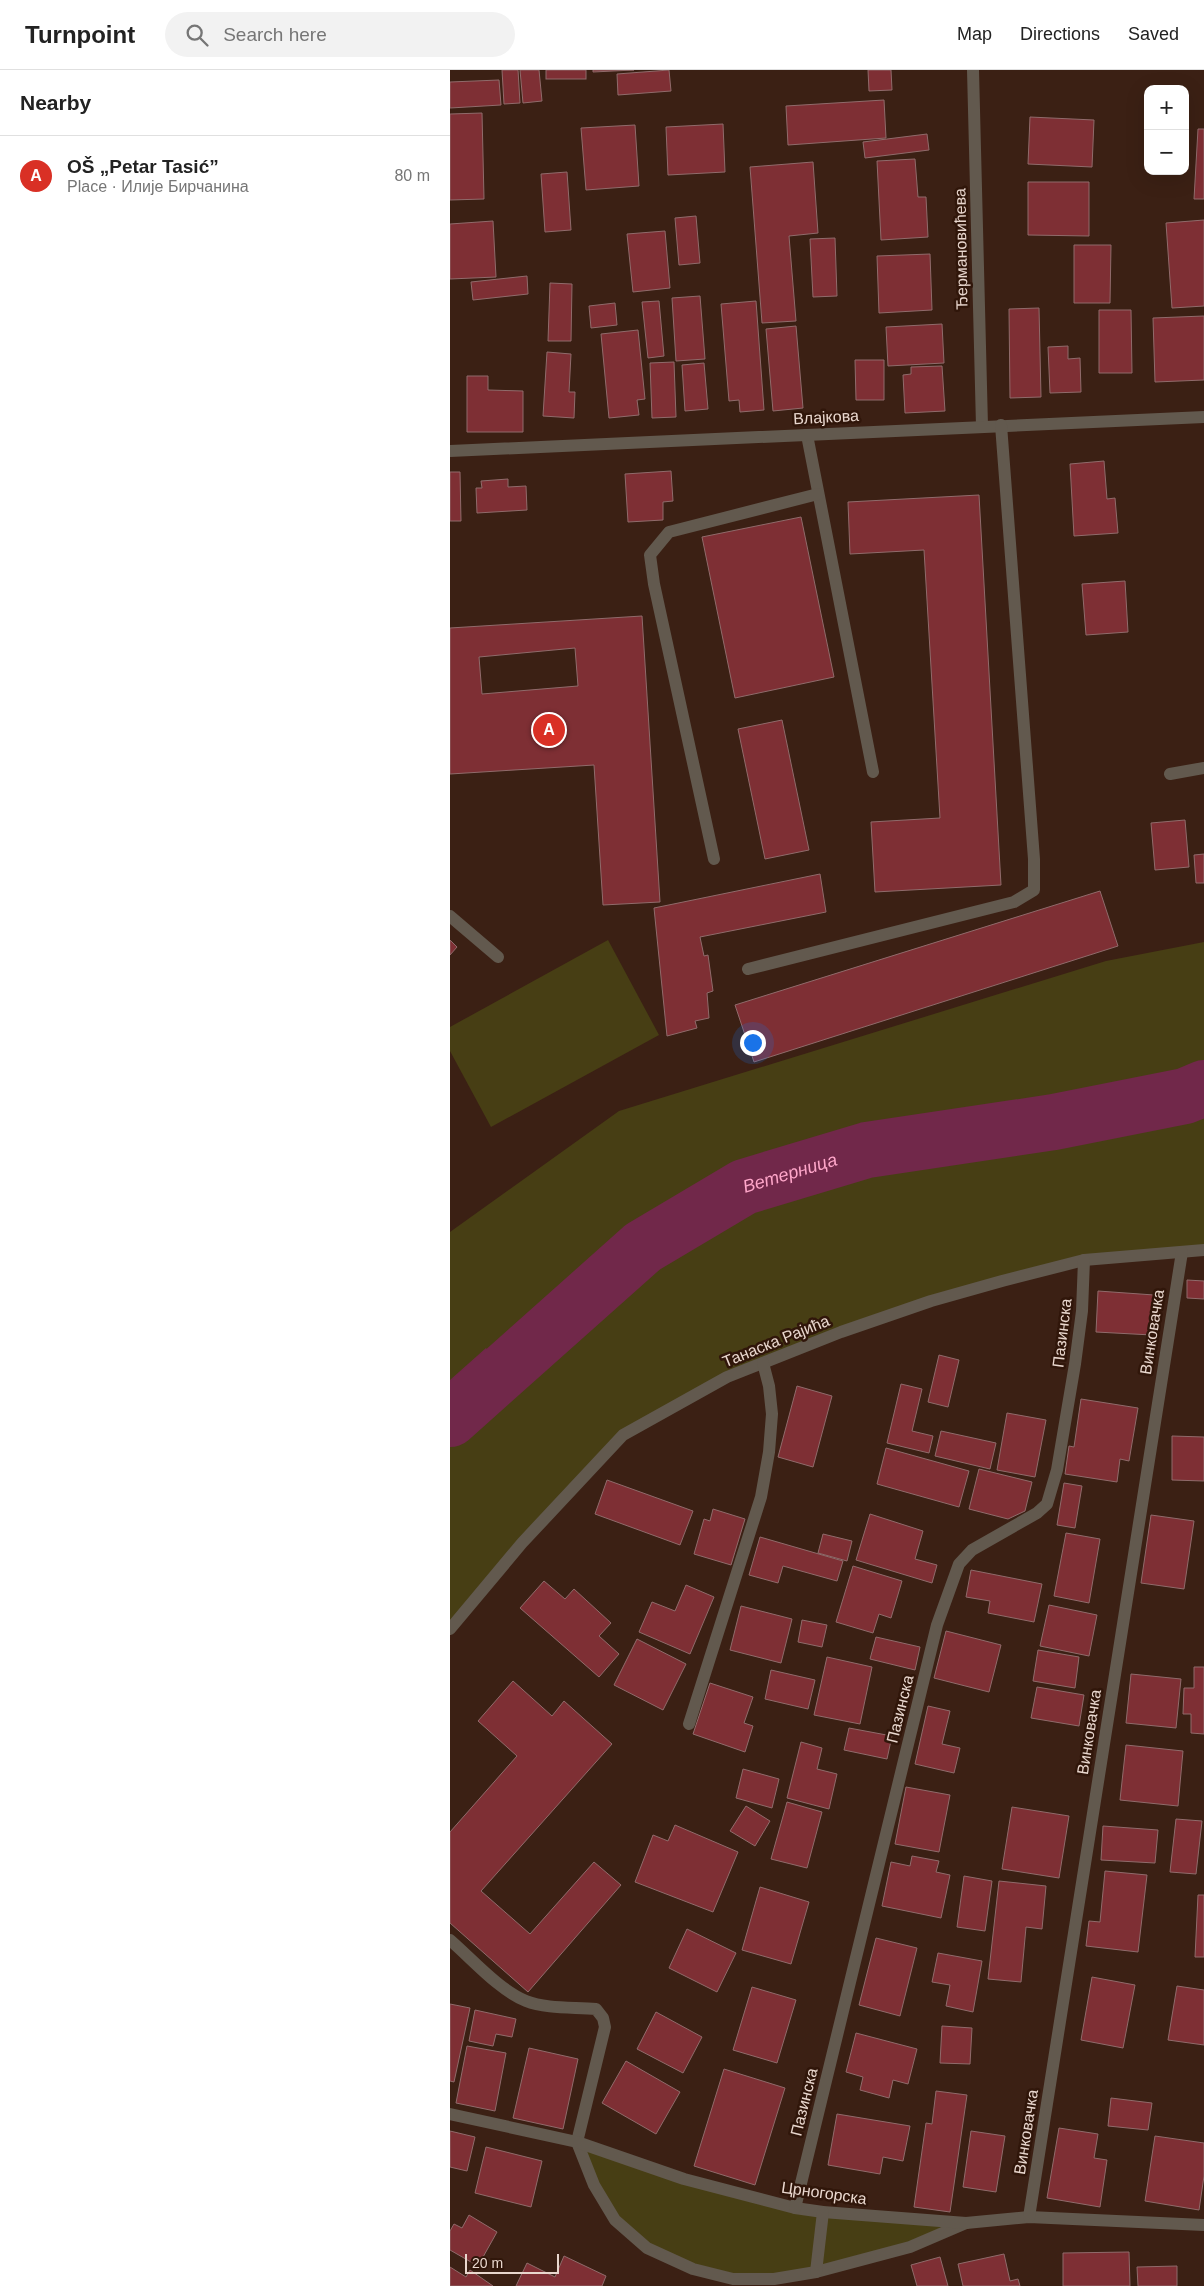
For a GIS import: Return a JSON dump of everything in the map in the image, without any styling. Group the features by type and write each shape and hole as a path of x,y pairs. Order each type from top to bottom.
{"street":[{"name":"Ђермановићева","path":"973,70 982,426"},
{"name":"Влајкова","path":"450,451 1204,417"},
{"path":"748,968 1014,902 1034,890 1034,859 1001,425"},
{"path":"807,434 873,772"},
{"path":"714,859 656,593 650,555 669,532 818,494"},
{"path":"1170,774 1204,768"},
{"path":"450,916 498,957"},
{"name":"Танаска Рајића","path":"450,1629 522,1543 623,1435 727,1377 842,1332 930,1301 1084,1260 1204,1250"},
{"name":"Винковачка","path":"1029,2217 1182,1252"},
{"name":"Пазинска","path":"795,2208 937,1625 951,1583 959,1564 972,1550 1037,1514 1047,1504 1056,1470 1075,1364 1082,1311 1084,1260"},
{"path":"689,1724 761,1497 769,1452 772,1414 769,1386 763,1363"},
{"path":"450,1940 510,1992 526,2001 538,2004 596,2008 603,2018 605,2027 577,2142 594,2185 614,2220 647,2248 693,2269 734,2279 774,2279 816,2272 910,2247 966,2223"},
{"name":"Црногорска","path":"450,2114 577,2142 684,2179 795,2208 823,2212 966,2223 1029,2217 1204,2226"},
{"path":"816,2272 823,2212"}],"shaded area":[{"path":"608,940 659,1035 491,1127 450,1051 450,1027"},
{"path":"1204,942 1204,1250 1084,1260 1002,1281 763,1363 623,1435 450,1629 450,1232 619,1111 1106,961"},
{"path":"486,1348 511,1385 450,1439 450,1380"},
{"path":"577,2142 795,2208 966,2223 816,2272 733,2279 647,2248 615,2220"}],"building":[{"path":"502,70 518,70 520,103 504,104"},
{"path":"520,70 539,70 542,101 523,103"},
{"path":"546,70 586,70 586,79 546,79"},
{"path":"593,70 634,70 593,72"},
{"path":"669,70 671,91 618,95 617,74"},
{"path":"868,70 891,70 892,90 869,91"},
{"path":"499,80 501,105 450,108 450,82"},
{"path":"884,100 886,138 788,145 786,106"},
{"path":"482,113 484,199 450,200 450,114"},
{"path":"1030,117 1094,120 1092,167 1028,164"},
{"path":"723,124 725,172 668,175 666,127"},
{"path":"635,125 639,186 586,190 581,128"},
{"path":"1198,129 1204,129 1204,199 1194,199"},
{"path":"927,134 929,150 865,158 863,142"},
{"path":"915,159 918,197 926,197 928,237 881,240 877,161"},
{"path":"813,162 818,233 789,236 796,321 762,323 750,167"},
{"path":"567,172 571,230 545,232 541,174"},
{"path":"1028,182 1089,182 1089,236 1028,235"},
{"path":"696,216 700,263 679,265 675,218"},
{"path":"1204,220 1204,306 1172,308 1166,223"},
{"path":"493,221 496,277 450,279 450,224"},
{"path":"665,231 670,288 633,292 627,234"},
{"path":"835,238 837,296 813,297 810,239"},
{"path":"1074,245 1111,245 1110,303 1074,303"},
{"path":"930,254 932,310 879,313 877,256"},
{"path":"527,276 528,294 473,300 471,282"},
{"path":"550,283 572,284 571,341 548,341"},
{"path":"700,296 705,359 676,361 672,298"},
{"path":"659,301 664,356 648,358 642,302"},
{"path":"756,301 764,410 740,412 739,400 729,401 721,304"},
{"path":"615,303 617,325 591,328 589,306"},
{"path":"1039,308 1041,397 1010,398 1009,309"},
{"path":"1099,310 1131,310 1132,373 1099,373"},
{"path":"1204,316 1204,380 1155,382 1153,318"},
{"path":"942,324 944,363 888,366 886,327"},
{"path":"796,326 803,408 773,411 766,329"},
{"path":"638,330 645,399 637,400 639,415 609,418 601,334"},
{"path":"1068,346 1068,359 1080,358 1081,392 1050,393 1048,347"},
{"path":"547,352 571,354 569,392 575,392 574,418 543,416"},
{"path":"855,360 884,360 884,400 856,400"},
{"path":"674,362 676,417 652,418 650,363"},
{"path":"704,363 708,409 685,411 682,365"},
{"path":"942,366 945,411 905,413 903,375 911,374 911,367"},
{"path":"467,376 488,376 488,390 523,391 523,432 467,432"},
{"path":"1104,461 1107,499 1115,498 1118,533 1074,536 1070,464"},
{"path":"671,471 673,501 663,502 663,520 628,522 625,474"},
{"path":"450,472 460,472 461,521 450,521"},
{"path":"508,479 508,487 526,486 527,510 477,513 476,488 482,488 481,481"},
{"path":"979,495 1001,885 875,892 871,822 940,818 924,550 850,554 848,502"},
{"path":"801,517 834,677 735,698 702,537"},
{"path":"1125,581 1128,632 1086,635 1082,584"},
{"path":"642,616 660,902 603,905 594,765 450,774 450,628","holes":["575,648 578,686 482,694 479,657"]},
{"path":"782,720 809,850 765,859 738,729"},
{"path":"1185,820 1189,867 1155,870 1151,823"},
{"path":"1204,854 1204,883 1196,883 1194,855"},
{"path":"820,874 826,912 700,937 704,956 708,955 713,991 707,993 709,1018 695,1021 697,1028 667,1036 654,908"},
{"path":"1100,891 1118,946 754,1062 735,1005"},
{"path":"450,940 457,947 450,955"},
{"path":"1187,1280 1204,1281 1204,1299 1187,1298"},
{"path":"1098,1291 1154,1295 1152,1335 1096,1332"},
{"path":"939,1355 959,1360 948,1407 928,1402"},
{"path":"901,1384 922,1389 912,1431 933,1436 929,1453 887,1443"},
{"path":"797,1386 832,1396 813,1467 778,1457"},
{"path":"1081,1399 1138,1408 1129,1461 1120,1459 1117,1482 1065,1474 1069,1446 1074,1447"},
{"path":"1007,1413 1046,1420 1035,1477 997,1470"},
{"path":"941,1431 996,1443 990,1469 935,1456"},
{"path":"1172,1436 1204,1437 1204,1481 1172,1480"},
{"path":"886,1448 969,1471 959,1507 877,1484"},
{"path":"979,1469 1032,1482 1025,1511 1008,1519 969,1509"},
{"path":"607,1480 693,1511 680,1545 595,1514"},
{"path":"1064,1483 1082,1486 1075,1528 1057,1525"},
{"path":"713,1509 745,1519 731,1565 694,1554 704,1519 710,1521"},
{"path":"870,1514 923,1531 915,1559 937,1565 932,1583 856,1560"},
{"path":"1151,1515 1194,1521 1184,1589 1141,1583"},
{"path":"1066,1533 1100,1539 1089,1603 1054,1596"},
{"path":"823,1534 852,1541 847,1561 818,1553"},
{"path":"760,1537 843,1561 837,1581 783,1566 778,1583 749,1575"},
{"path":"853,1566 902,1581 891,1618 879,1614 873,1633 836,1622"},
{"path":"971,1570 1042,1584 1034,1622 988,1613 990,1601 966,1597"},
{"path":"544,1581 565,1599 574,1589 611,1623 599,1636 619,1654 599,1677 520,1608"},
{"path":"686,1585 714,1597 690,1654 639,1632 652,1602 675,1611"},
{"path":"1049,1605 1097,1615 1089,1656 1040,1646"},
{"path":"741,1606 792,1619 781,1663 730,1650"},
{"path":"802,1620 827,1625 822,1647 798,1642"},
{"path":"946,1631 1001,1645 989,1692 934,1678"},
{"path":"876,1637 920,1647 915,1670 870,1659"},
{"path":"637,1639 686,1664 663,1710 614,1685"},
{"path":"1038,1650 1079,1657 1075,1688 1033,1681"},
{"path":"827,1657 872,1667 860,1724 814,1715"},
{"path":"1194,1667 1204,1667 1204,1734 1191,1733 1191,1714 1183,1714 1184,1688 1194,1688"},
{"path":"771,1670 815,1680 808,1709 765,1699"},
{"path":"1131,1674 1181,1679 1176,1728 1126,1723"},
{"path":"513,1681 552,1716 564,1701 612,1744 481,1891 530,1934 594,1862 621,1885 528,1992 450,1923 450,1832 517,1756 478,1721"},
{"path":"710,1683 753,1697 744,1723 753,1726 745,1752 693,1734"},
{"path":"1037,1687 1084,1695 1079,1726 1031,1718"},
{"path":"928,1706 950,1711 942,1744 960,1748 954,1773 915,1764"},
{"path":"849,1728 892,1736 887,1759 844,1750"},
{"path":"801,1742 822,1748 817,1769 837,1774 829,1809 787,1798"},
{"path":"1126,1745 1183,1751 1178,1806 1120,1800"},
{"path":"743,1769 779,1779 772,1808 736,1798"},
{"path":"906,1787 950,1795 939,1852 895,1844"},
{"path":"787,1802 822,1812 807,1868 771,1859"},
{"path":"746,1806 770,1821 755,1846 730,1831"},
{"path":"1012,1807 1069,1816 1059,1878 1002,1869"},
{"path":"1176,1819 1202,1821 1196,1874 1170,1872"},
{"path":"675,1825 738,1852 713,1912 635,1882 653,1835 668,1841"},
{"path":"1103,1826 1158,1830 1155,1863 1101,1860"},
{"path":"912,1856 939,1861 936,1872 950,1875 941,1918 882,1906 891,1862 910,1866"},
{"path":"1105,1871 1147,1875 1138,1952 1086,1946 1089,1921 1100,1922"},
{"path":"964,1876 992,1881 985,1931 957,1927"},
{"path":"999,1881 1046,1886 1042,1929 1026,1927 1021,1982 988,1979"},
{"path":"760,1887 809,1902 791,1964 742,1950"},
{"path":"1198,1895 1204,1895 1204,1957 1195,1957"},
{"path":"687,1929 736,1953 717,1992 669,1968"},
{"path":"876,1938 917,1948 900,2016 859,2005"},
{"path":"938,1953 982,1961 973,2012 946,2006 950,1985 932,1982"},
{"path":"1092,1977 1135,1985 1123,2048 1081,2040"},
{"path":"1177,1986 1204,1990 1204,2045 1168,2040"},
{"path":"752,1987 796,2000 777,2063 733,2050"},
{"path":"450,2004 470,2008 454,2082 450,2081"},
{"path":"475,2010 516,2019 512,2037 496,2034 493,2046 469,2041"},
{"path":"656,2012 702,2037 683,2073 637,2049"},
{"path":"942,2026 972,2028 970,2064 940,2063"},
{"path":"856,2033 917,2049 908,2084 893,2080 889,2098 860,2090 863,2077 846,2072"},
{"path":"467,2046 506,2053 495,2111 456,2103"},
{"path":"529,2048 578,2059 563,2129 513,2118"},
{"path":"626,2061 680,2092 656,2134 602,2103"},
{"path":"724,2069 785,2088 755,2185 694,2166"},
{"path":"936,2091 967,2095 950,2212 914,2207 926,2123 932,2124"},
{"path":"1111,2098 1152,2103 1148,2130 1108,2126"},
{"path":"837,2114 910,2126 903,2161 883,2157 880,2174 828,2165"},
{"path":"1059,2128 1098,2134 1094,2158 1107,2160 1100,2207 1047,2198"},
{"path":"450,2131 475,2137 467,2171 450,2167"},
{"path":"971,2131 1005,2136 996,2192 963,2187"},
{"path":"1155,2136 1204,2143 1204,2176 1199,2210 1145,2201"},
{"path":"486,2147 542,2161 531,2207 475,2193"},
{"path":"469,2215 497,2232 478,2266 450,2250 450,2231 454,2224 462,2228"},
{"path":"1129,2252 1130,2286 1063,2286 1063,2253"},
{"path":"1004,2254 1010,2281 1018,2279 1020,2286 963,2286 958,2264"},
{"path":"564,2256 606,2276 602,2286 516,2286 527,2263 555,2277"},
{"path":"940,2257 948,2286 917,2286 911,2265"},
{"path":"1177,2266 1177,2286 1138,2286 1137,2267"},
{"path":"450,2267 466,2277 470,2270 493,2286 450,2286"}],"waterway":[{"name":"Ветерница","path":"450,1419 643,1247 744,1187 867,1150 1054,1122 1185,1096 1204,1088"}],"place":[{"name":"OŠ „Petar Tasić”","path":"549,730"}]}
